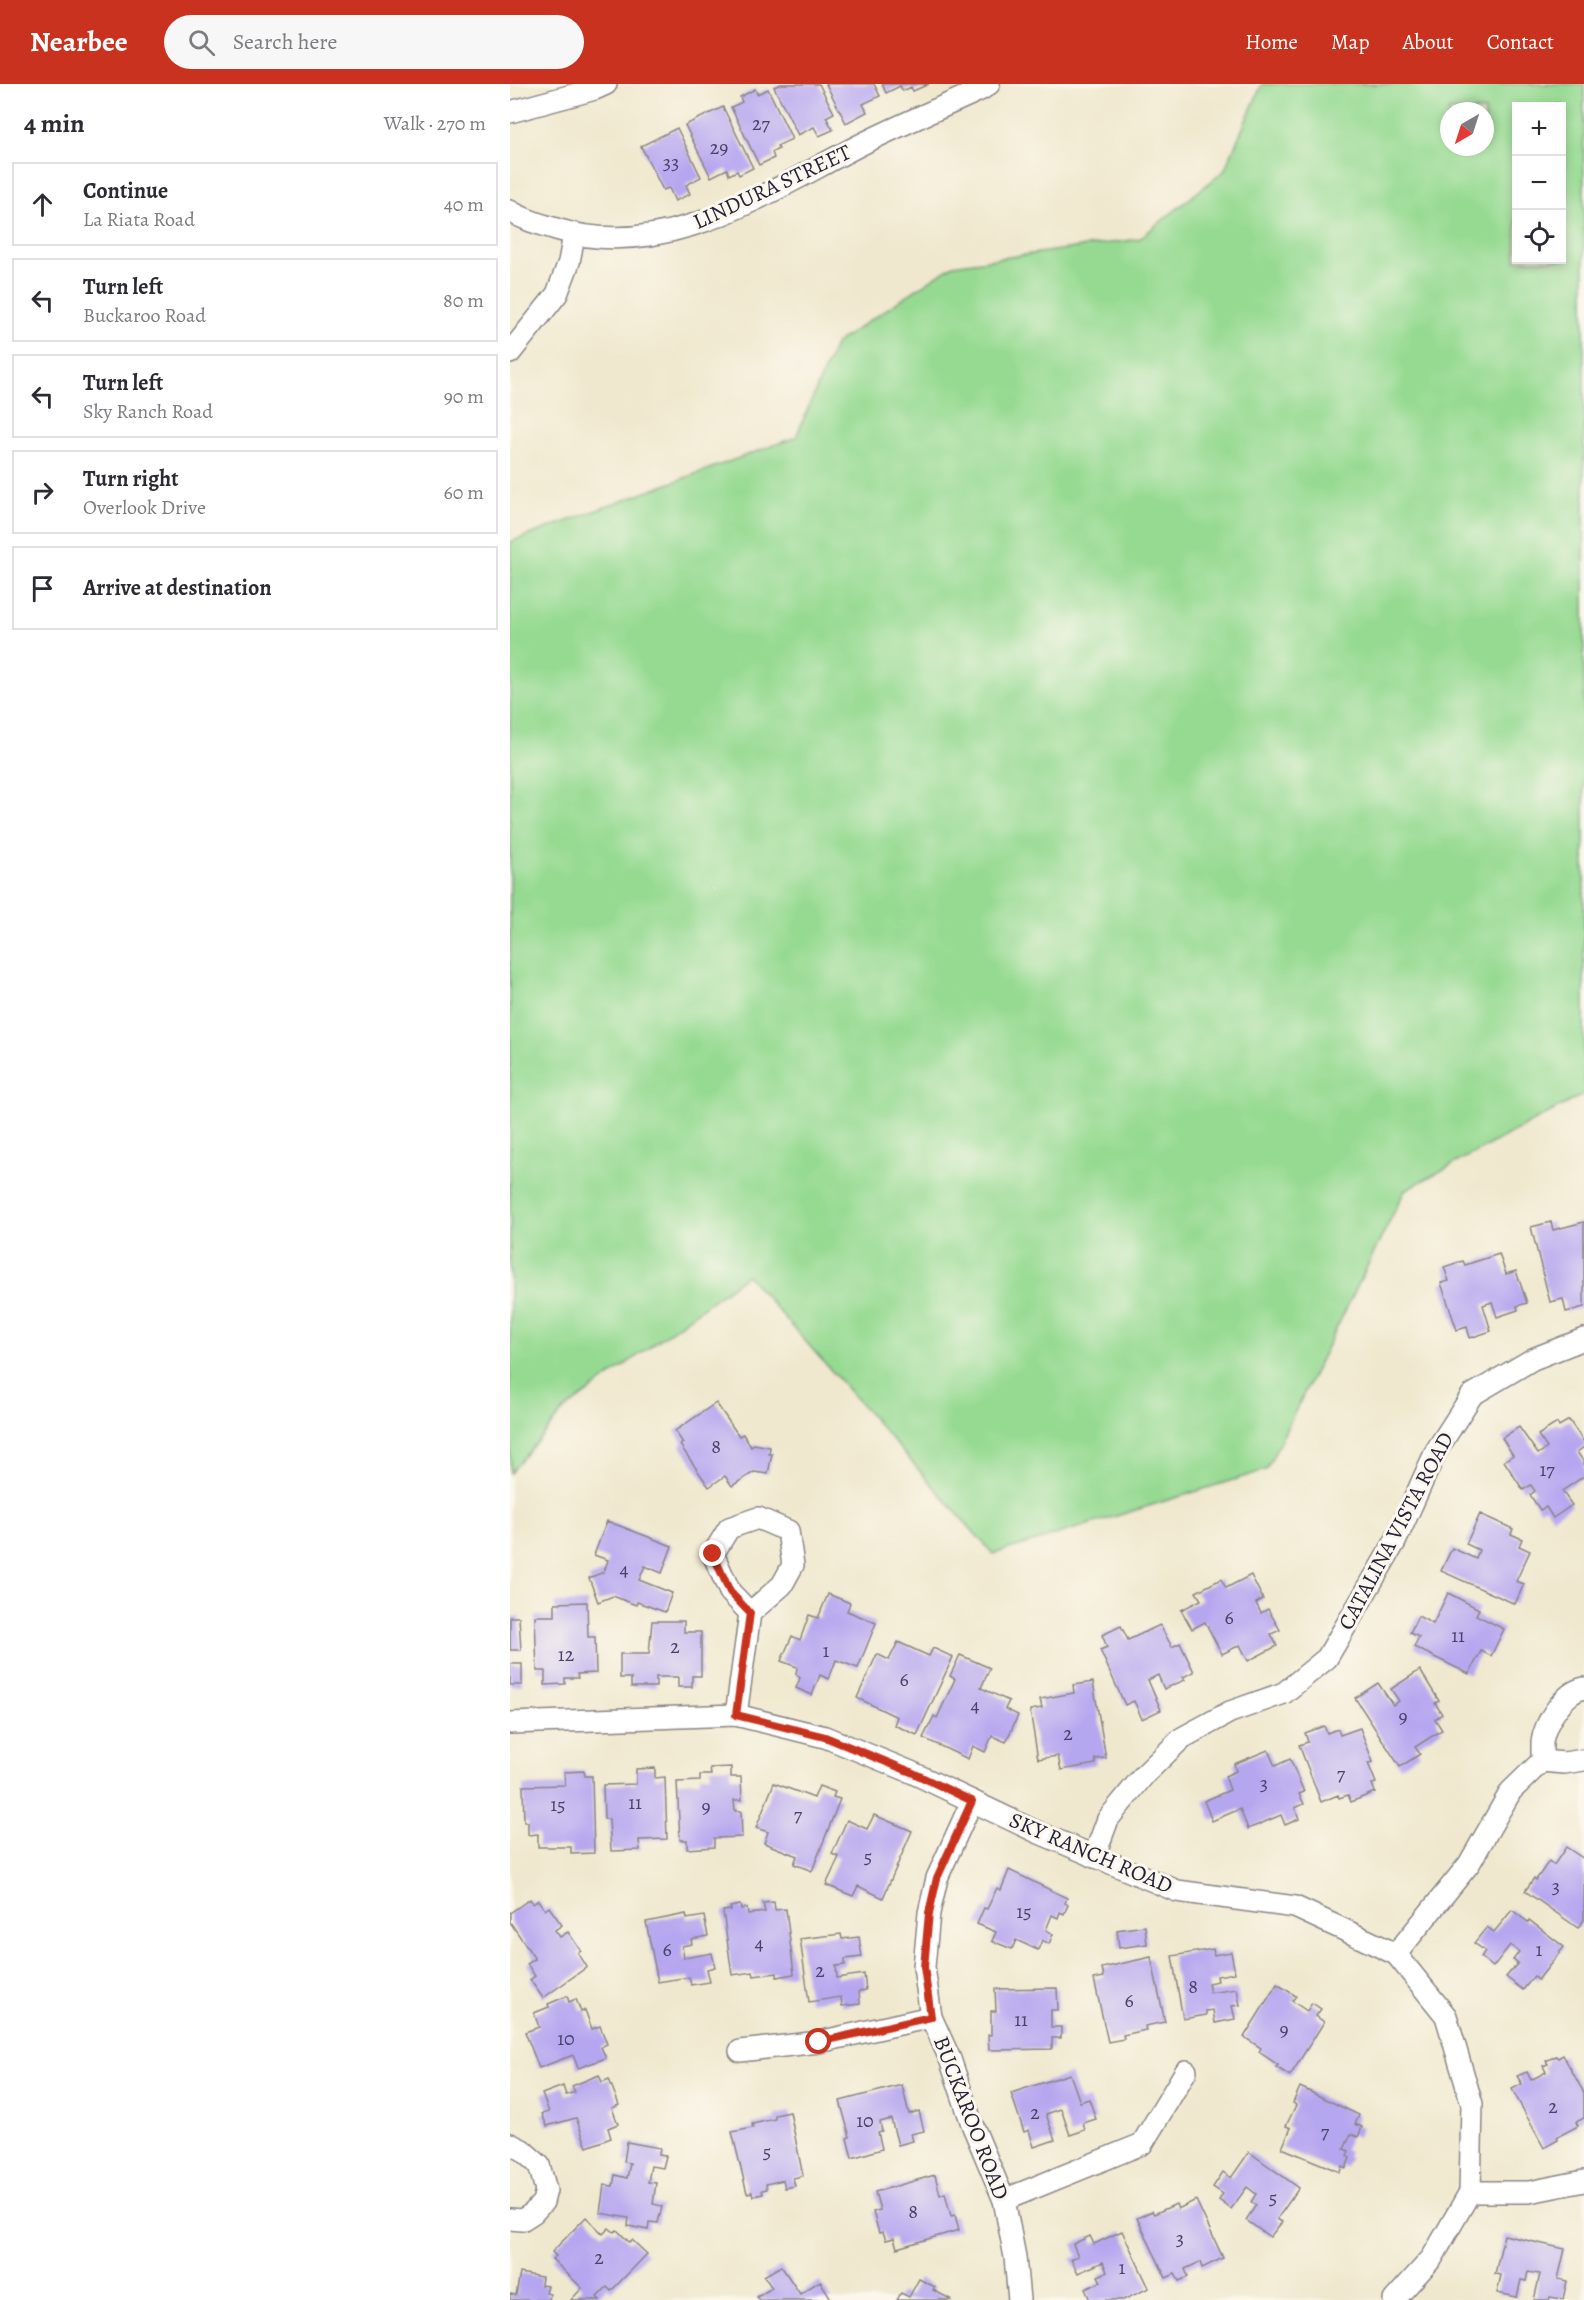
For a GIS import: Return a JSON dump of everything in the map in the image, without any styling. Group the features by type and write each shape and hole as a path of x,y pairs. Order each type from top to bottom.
{"street":[{"path":"510,112 606,84"},
{"name":"LINDURA STREET","path":"510,211 521,218 574,235 630,239 679,230 725,214 872,139 989,84"},
{"path":"510,353 557,294 569,262 574,235"},
{"name":"CATALINA VISTA ROAD","path":"1094,1857 1108,1819 1144,1774 1182,1738 1230,1712 1284,1693 1327,1658 1395,1542 1436,1451 1472,1395 1533,1359 1584,1339"},
{"path":"736,1715 750,1613 782,1585 793,1564 788,1531 758,1518 729,1528 713,1554 730,1592 750,1613"},
{"path":"1396,1954 1469,1864 1511,1791 1542,1761 1542,1739 1552,1717 1563,1701 1576,1690 1584,1688"},
{"name":"SKY RANCH ROAD","path":"510,1723 736,1715 825,1737 911,1772 1094,1857 1177,1891 1294,1907 1396,1954 1446,2016 1472,2104 1470,2192 1432,2258 1394,2300"},
{"path":"1542,1761 1564,1763 1584,1760"},
{"name":"BUCKAROO ROAD","path":"972,1801 937,1878 929,1913 924,1967 931,2017 950,2059 972,2124 1004,2200 1015,2257 1019,2300"},
{"path":"740,2051 819,2042 931,2017"},
{"path":"1004,2200 1142,2144 1186,2071"},
{"path":"510,2144 522,2150 539,2165 546,2190 543,2202 533,2213 522,2220 510,2219"},
{"path":"1470,2192 1528,2192 1584,2181"}],"green space":[{"path":"1262,84 1584,84 1584,1094 1405,1190 1266,1470 993,1554 747,1275 564,1410 510,1473 510,542 796,437 836,343 953,265 1139,239 1224,171"}],"building":[{"path":"781,84 819,84 834,113 826,117 833,130 819,136 814,127 798,135 774,87"},
{"path":"826,84 874,84 880,96 863,104 867,112 846,123"},
{"path":"882,84 929,84 913,91 911,87 903,91 900,86 886,93"},
{"path":"755,89 757,94 768,89 792,139 777,146 779,149 772,152 774,158 759,165 731,107 742,102 740,97"},
{"path":"723,107 753,168 739,175 737,171 729,175 727,169 711,177 685,125"},
{"path":"677,128 701,177 686,185 690,194 675,201 669,188 663,190 641,146"},
{"path":"1551,1222 1553,1230 1584,1222 1584,1307 1566,1312 1563,1299 1550,1302 1531,1227"},
{"path":"1499,1254 1506,1274 1516,1271 1527,1303 1517,1306 1518,1310 1497,1317 1492,1302 1483,1305 1491,1331 1470,1338 1467,1327 1457,1330 1441,1283 1449,1281 1444,1267 1463,1261 1465,1265"},
{"path":"716,1403 739,1436 743,1434 751,1447 754,1444 770,1447 769,1454 772,1454 768,1474 754,1472 732,1486 725,1476 709,1487 680,1445 683,1443 675,1431"},
{"path":"1569,1420 1584,1442 1584,1447 1577,1452 1584,1462 1584,1476 1562,1491 1572,1505 1553,1518 1546,1507 1540,1510 1530,1495 1535,1491 1531,1485 1523,1490 1504,1461 1513,1455 1502,1438 1519,1427 1538,1454 1547,1448 1538,1435 1557,1423 1559,1426"},
{"path":"1480,1514 1513,1529 1511,1534 1522,1539 1519,1546 1530,1551 1516,1581 1524,1584 1515,1604 1441,1571 1452,1548 1476,1559 1479,1550 1466,1544"},
{"path":"607,1521 672,1546 662,1573 645,1566 639,1580 672,1593 665,1612 637,1602 636,1605 613,1596 598,1602 589,1578 604,1572 608,1560 594,1555"},
{"path":"1251,1575 1263,1599 1256,1603 1261,1613 1268,1609 1280,1630 1271,1634 1277,1646 1248,1661 1240,1645 1222,1654 1205,1622 1192,1629 1181,1610 1201,1600 1196,1592 1221,1579 1226,1588"},
{"path":"1448,1593 1479,1609 1476,1615 1504,1629 1491,1656 1481,1651 1469,1674 1414,1647 1419,1637 1410,1633 1418,1616 1433,1624"},
{"path":"828,1594 850,1603 847,1611 876,1623 858,1668 836,1660 829,1679 820,1675 812,1695 796,1688 800,1678 796,1674 797,1667 781,1661 792,1636 800,1640 809,1615 818,1618"},
{"path":"587,1602 588,1637 595,1637 596,1673 577,1674 578,1678 565,1678 565,1684 545,1685 545,1671 537,1671 535,1616 555,1616 555,1603"},
{"path":"510,1617 519,1617 521,1650 510,1650"},
{"path":"652,1621 684,1621 684,1632 701,1632 701,1676 692,1676 692,1687 678,1687 678,1677 656,1677 656,1687 631,1687 631,1678 620,1678 620,1654 649,1654"},
{"path":"1160,1625 1172,1647 1180,1643 1194,1672 1183,1677 1185,1680 1164,1689 1158,1675 1148,1680 1161,1710 1142,1719 1134,1701 1125,1705 1100,1650 1107,1647 1102,1635 1121,1626 1128,1640"},
{"path":"898,1642 929,1656 933,1648 953,1657 917,1735 894,1725 897,1717 857,1698 877,1654 889,1660"},
{"path":"960,1655 990,1668 981,1688 1009,1701 1005,1709 1018,1715 1006,1742 992,1736 985,1752 973,1746 968,1759 923,1738 934,1716 937,1718 955,1679 950,1676"},
{"path":"510,1664 522,1664 522,1685 510,1685"},
{"path":"1420,1670 1439,1701 1435,1703 1442,1714 1435,1719 1442,1730 1415,1747 1420,1754 1400,1767 1355,1698 1378,1683 1393,1705 1399,1701 1391,1689"},
{"path":"1093,1682 1106,1758 1095,1759 1096,1764 1061,1770 1058,1756 1038,1759 1030,1710 1042,1708 1040,1699 1074,1693 1073,1685"},
{"path":"1324,1726 1327,1733 1338,1729 1340,1735 1360,1728 1373,1762 1368,1763 1376,1783 1372,1784 1375,1792 1351,1802 1348,1795 1339,1798 1338,1795 1321,1802 1299,1745 1308,1742 1305,1733"},
{"path":"1268,1750 1275,1766 1290,1759 1304,1792 1299,1794 1304,1804 1295,1808 1299,1819 1285,1825 1281,1815 1248,1829 1240,1809 1212,1821 1204,1801 1230,1790 1225,1776 1236,1771 1234,1764"},
{"path":"731,1767 731,1777 741,1777 742,1800 734,1800 735,1811 741,1811 742,1837 714,1838 714,1847 687,1849 687,1840 680,1840 677,1782 700,1781 700,1775 711,1775 710,1768"},
{"path":"655,1768 655,1778 665,1777 667,1839 639,1840 640,1850 611,1851 609,1819 604,1819 603,1785 636,1784 636,1769"},
{"path":"584,1771 585,1776 592,1776 594,1853 571,1854 571,1847 538,1847 538,1834 528,1835 528,1822 524,1822 523,1786 565,1785 564,1772"},
{"path":"774,1783 814,1798 819,1786 835,1792 833,1797 840,1799 812,1871 794,1864 797,1856 764,1843 768,1832 756,1828"},
{"path":"874,1815 912,1831 883,1898 858,1886 853,1896 826,1885 839,1857 832,1854 847,1820 867,1829"},
{"path":"1566,1847 1584,1859 1584,1920 1578,1928 1525,1891 1549,1861 1554,1865"},
{"path":"1009,1870 1067,1898 1065,1903 1068,1905 1064,1914 1060,1912 1058,1918 1052,1915 1046,1930 1053,1934 1049,1944 1042,1940 1038,1950 1016,1940 1012,1949 992,1941 996,1932 977,1924 997,1888 1001,1890"},
{"path":"530,1899 533,1904 538,1900 545,1910 549,1907 562,1925 555,1930 560,1937 568,1932 581,1951 578,1953 587,1967 543,1998 530,1980 535,1976 527,1964 535,1959 510,1922 510,1913"},
{"path":"774,1902 775,1910 786,1909 794,1974 777,1977 777,1973 754,1976 753,1972 732,1975 723,1911 740,1905 741,1909 747,1908 748,1914 765,1912 763,1903"},
{"path":"1512,1910 1564,1947 1538,1980 1534,1976 1523,1990 1506,1977 1518,1963 1513,1960 1519,1952 1510,1945 1493,1967 1481,1957 1485,1951 1474,1943 1487,1927 1494,1932"},
{"path":"686,1914 687,1919 704,1916 708,1936 691,1939 692,1944 682,1946 684,1958 712,1953 715,1967 707,1969 710,1982 691,1985 689,1977 658,1982 646,1922"},
{"path":"1145,1926 1147,1944 1119,1948 1117,1930"},
{"path":"841,1934 842,1939 859,1937 862,1957 845,1959 845,1965 836,1966 837,1978 864,1974 866,1990 859,1991 860,2004 842,2006 841,1997 809,2002 800,1939"},
{"path":"1213,1949 1214,1955 1231,1952 1235,1973 1217,1976 1218,1981 1208,1983 1210,1993 1237,1989 1240,2005 1232,2006 1235,2019 1215,2023 1213,2010 1206,2011 1206,2015 1183,2019 1172,1956"},
{"path":"1151,1957 1165,2022 1145,2026 1146,2030 1123,2035 1124,2039 1108,2042 1094,1979 1104,1977 1102,1968"},
{"path":"1277,1984 1296,1996 1292,2001 1307,2011 1312,2003 1321,2009 1316,2016 1324,2022 1290,2076 1259,2052 1261,2048 1244,2037"},
{"path":"1057,1988 1058,2010 1051,2010 1051,2027 1061,2027 1061,2038 1052,2038 1052,2049 989,2050 991,2011 996,2011 995,1989"},
{"path":"567,1996 569,2002 576,1999 581,2012 585,2010 592,2029 600,2026 607,2044 601,2047 606,2058 578,2068 573,2055 539,2068 525,2032 539,2027 534,2013"},
{"path":"1563,2055 1584,2093 1584,2118 1576,2122 1578,2126 1557,2137 1558,2140 1544,2148 1512,2089 1522,2084 1517,2076 1527,2072 1531,2080 1546,2072 1543,2066 1548,2064 1546,2061"},
{"path":"1070,2074 1080,2102 1089,2099 1096,2119 1083,2123 1085,2130 1070,2135 1061,2109 1046,2114 1055,2140 1034,2147 1029,2130 1024,2132 1011,2093"},
{"path":"599,2075 602,2082 609,2079 619,2105 612,2108 618,2124 608,2128 611,2138 587,2147 576,2118 547,2126 542,2114 549,2112 542,2094 563,2086 566,2095 575,2092 572,2086"},
{"path":"902,2085 909,2114 919,2111 924,2131 911,2134 913,2141 898,2145 891,2119 880,2122 882,2131 878,2132 882,2149 852,2158 847,2138 850,2137 840,2101"},
{"path":"1300,2087 1359,2115 1355,2124 1362,2127 1358,2137 1351,2134 1344,2149 1349,2151 1347,2156 1350,2158 1346,2168 1342,2166 1340,2172 1282,2148 1291,2128 1286,2126 1296,2105 1293,2103"},
{"path":"790,2112 803,2176 793,2178 795,2186 785,2188 783,2180 766,2184 767,2189 762,2190 763,2194 753,2196 752,2192 747,2193 732,2132 753,2128 752,2124 775,2119 775,2115"},
{"path":"627,2142 660,2148 659,2155 666,2156 663,2168 651,2166 648,2182 656,2183 653,2204 662,2206 658,2223 649,2222 648,2230 628,2226 629,2218 600,2213 604,2185 613,2186 615,2175 627,2178 630,2163 624,2162"},
{"path":"1249,2152 1299,2188 1277,2219 1282,2222 1270,2237 1246,2220 1256,2205 1251,2202 1256,2194 1247,2187 1231,2209 1219,2200 1223,2194 1213,2187 1223,2172 1231,2178"},
{"path":"935,2175 940,2195 945,2193 951,2216 955,2215 959,2230 897,2248 894,2238 886,2240 883,2232 879,2233 873,2212 880,2210 875,2192"},
{"path":"1196,2200 1223,2258 1202,2268 1200,2262 1185,2269 1188,2277 1179,2281 1175,2274 1166,2278 1137,2218 1152,2211 1154,2214 1176,2204 1178,2209"},
{"path":"586,2217 603,2234 609,2228 614,2232 617,2230 629,2242 632,2240 647,2254 611,2291 607,2287 597,2297 600,2300 571,2300 582,2288 552,2259 556,2256 552,2252"},
{"path":"1122,2231 1149,2288 1123,2300 1090,2300 1085,2289 1101,2282 1098,2276 1107,2272 1103,2262 1078,2273 1071,2259 1078,2256 1073,2244 1090,2236 1094,2244"},
{"path":"1504,2235 1565,2249 1558,2279 1567,2281 1563,2299 1550,2297 1549,2300 1534,2300 1540,2274 1528,2272 1526,2281 1521,2280 1517,2297 1497,2293 1501,2275 1495,2274"},
{"path":"781,2266 800,2294 820,2281 832,2300 760,2300 757,2297 772,2288 764,2276"},
{"path":"520,2273 542,2277 541,2285 548,2286 546,2293 550,2294 549,2300 510,2300 510,2294 516,2295"},
{"path":"919,2279 935,2287 933,2290 952,2300 897,2300 901,2293 909,2297"}],"route":[{"path":"713,1554 730,1592 750,1613 736,1715 825,1737 911,1772 972,1801 937,1878 929,1913 924,1967 931,2017 819,2042"}]}
